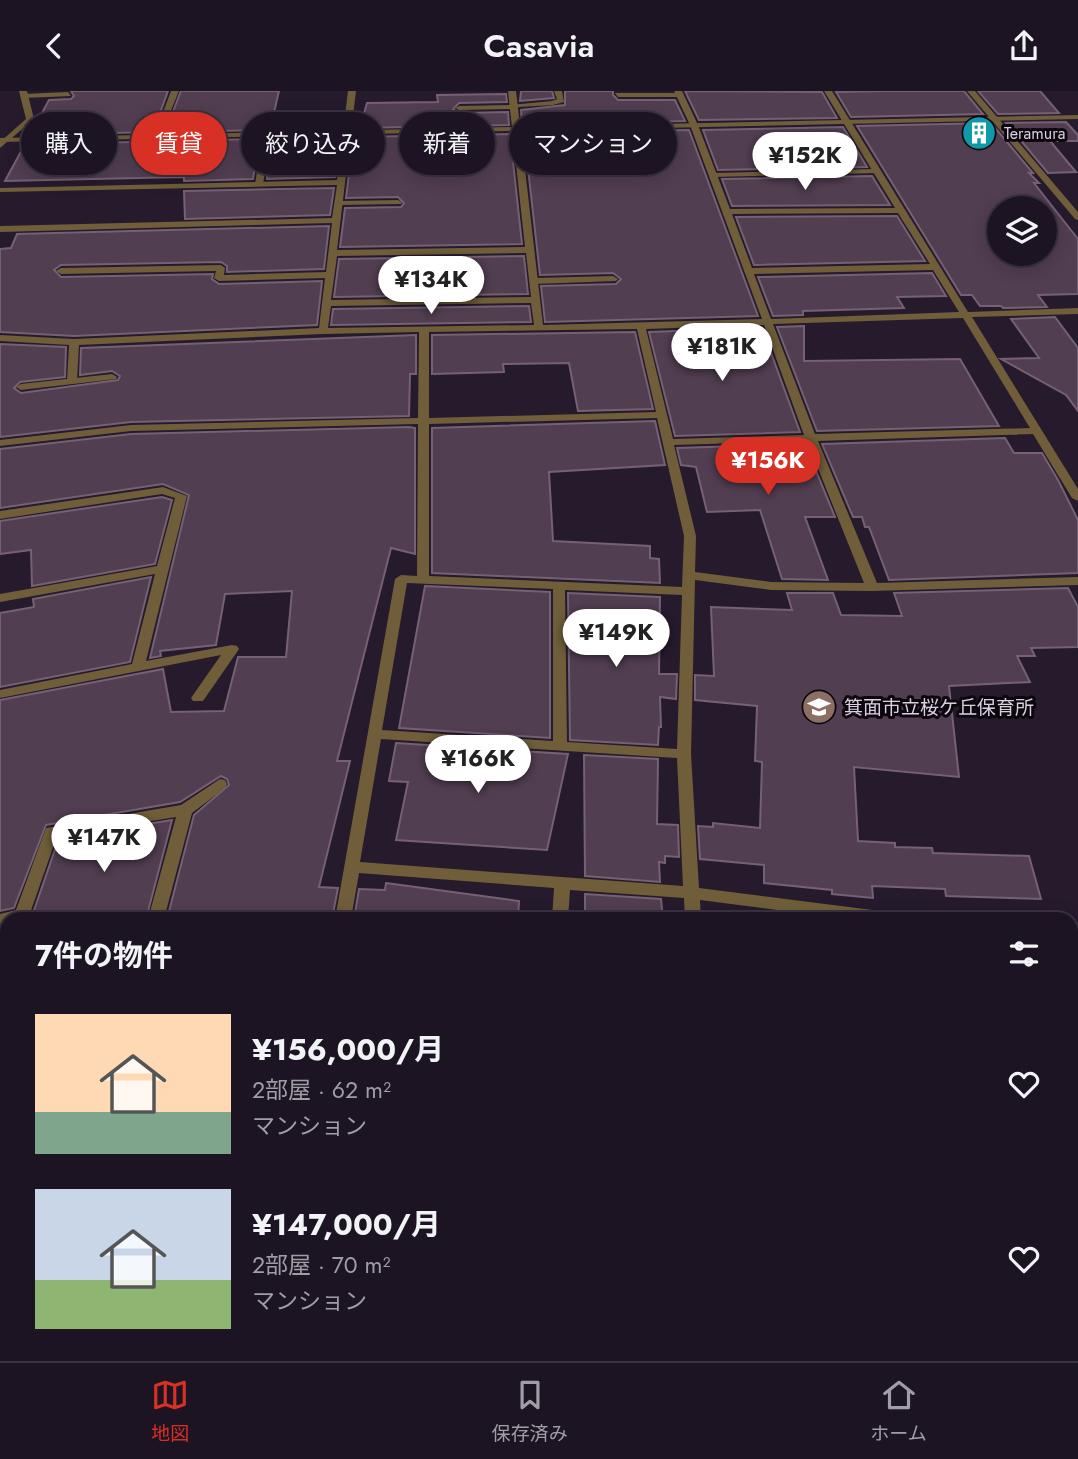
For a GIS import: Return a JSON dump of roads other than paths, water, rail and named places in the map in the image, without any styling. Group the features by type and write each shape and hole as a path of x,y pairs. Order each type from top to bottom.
{"street":[{"path":"166,112 174,91"},
{"path":"350,112 352,91"},
{"path":"512,91 516,112"},
{"path":"459,108 553,103 561,100 558,91"},
{"path":"828,91 1078,498"},
{"path":"971,91 1078,217"},
{"path":"2,142 30,119 24,93 68,95"},
{"path":"618,95 679,93 694,125 811,438 872,587"},
{"path":"677,125 1078,117"},
{"path":"385,132 509,129"},
{"path":"2,142 131,138"},
{"path":"713,175 876,171"},
{"path":"259,184 260,175"},
{"path":"323,331 342,175"},
{"path":"523,175 538,328"},
{"path":"0,190 341,182"},
{"path":"339,203 398,202"},
{"path":"726,212 900,210"},
{"path":"0,229 336,220"},
{"path":"332,253 530,250"},
{"path":"748,271 935,267"},
{"path":"61,271 220,268 219,278 330,275"},
{"path":"534,281 613,279"},
{"path":"326,303 536,300"},
{"path":"0,338 74,342 323,331 641,326 1078,311"},
{"path":"641,326 690,536 684,754 692,912"},
{"path":"423,580 424,329"},
{"path":"72,381 74,342"},
{"path":"21,387 112,377"},
{"path":"0,443 131,428 663,415"},
{"path":"669,442 1036,431"},
{"path":"0,515 163,489 181,496 138,668"},
{"path":"0,598 163,569"},
{"path":"689,575 771,586 872,587 1078,582"},
{"path":"344,912 401,579 688,591"},
{"path":"559,586 560,746"},
{"path":"0,694 232,649 198,698"},
{"path":"374,734 684,754"},
{"path":"23,912 51,832 185,810 220,784"},
{"path":"158,912 185,810"},
{"path":"352,867 691,893 840,912"},
{"path":"560,912 562,883"}],"place":[{"name":"Teramura","path":"979,133"},
{"name":"箕面市立桜ケ丘保育所","path":"819,707"}]}
